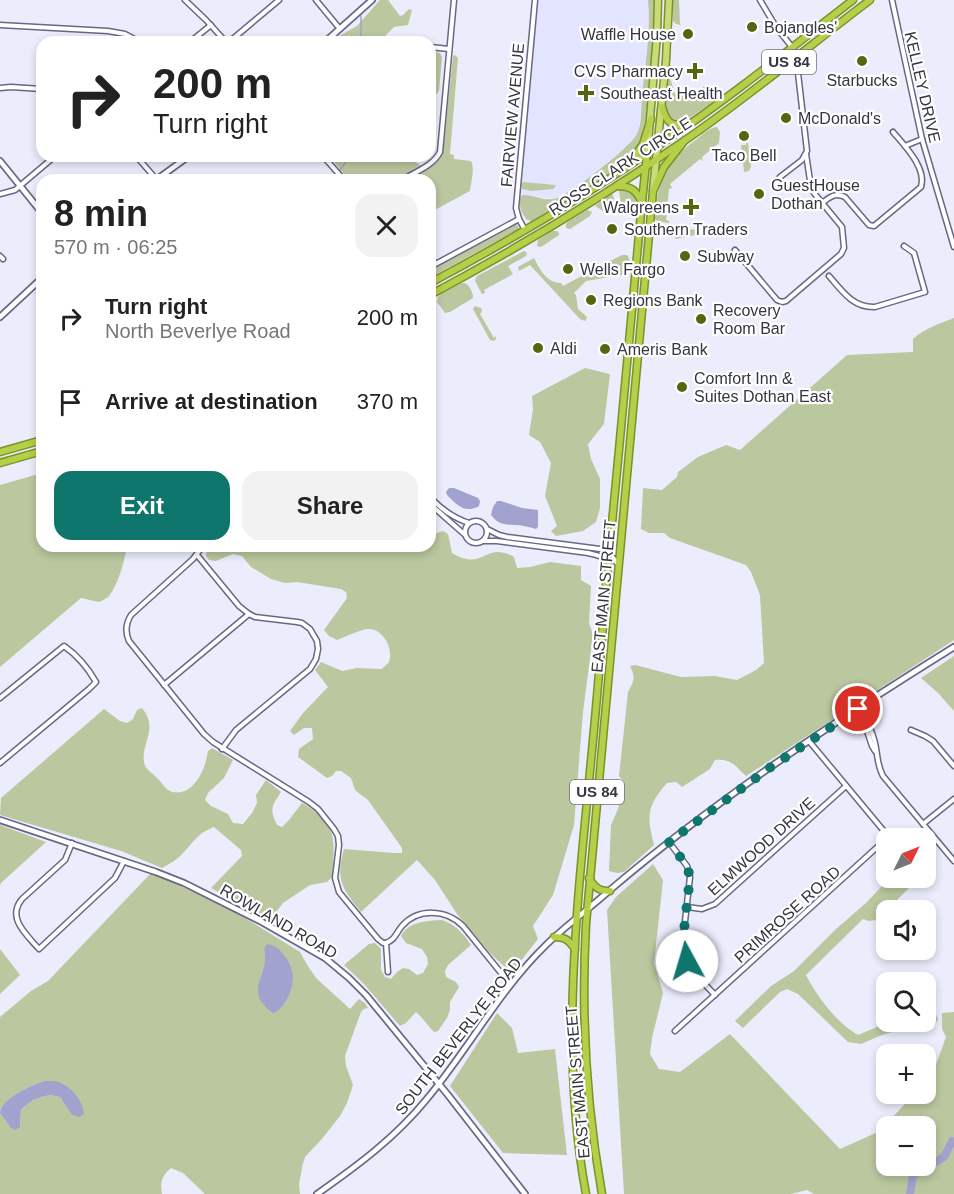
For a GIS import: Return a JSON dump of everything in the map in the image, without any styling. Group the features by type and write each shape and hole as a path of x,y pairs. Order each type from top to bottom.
{"highway":[{"name":"ROSS CLARK CIRCLE","path":"436,280 525,231 628,167 689,125 853,0"},
{"name":"ROSS CLARK CIRCLE","path":"436,292 530,240 685,141 870,0"},
{"path":"792,47 799,55"},
{"path":"759,73 765,81"},
{"path":"662,107 666,119 672,124 689,125"},
{"path":"628,167 643,144 651,119"},
{"name":"US 84","path":"653,190 664,167 685,141"},
{"name":"EAST MAIN STREET","path":"586,1194 579,1155 575,1110 573,1034 575,949 609,553 647,153"},
{"path":"617,186 627,186 633,189 642,202"},
{"name":"EAST MAIN STREET","path":"602,1194 589,1106 584,1042 583,983 589,878 653,190"},
{"path":"525,231 530,240"},
{"path":"0,452 36,442"},
{"path":"0,463 36,453"},
{"path":"589,878 599,890 610,891"},
{"path":"555,937 568,939 575,949"}],"main road":[{"name":"EAST MAIN STREET","path":"647,153 658,0"},
{"name":"EAST MAIN STREET","path":"653,190 666,60 669,0"},
{"path":"656,48 660,57 666,60"}],"street":[{"path":"184,0 221,36"},
{"path":"234,36 279,0"},
{"path":"316,0 340,29"},
{"path":"332,36 372,0"},
{"path":"436,158 440,152 454,0"},
{"name":"FAIRVIEW AVENUE","path":"525,231 516,208 535,0"},
{"path":"760,0 776,27 792,47"},
{"name":"KELLEY DRIVE","path":"892,0 922,139 954,248"},
{"path":"0,25 108,31 128,36"},
{"path":"197,36 211,25"},
{"path":"436,48 449,49"},
{"path":"735,250 780,302 784,302 843,251 842,227 811,187 798,73"},
{"path":"0,88 36,89"},
{"path":"822,204 834,195 841,195 869,225 874,226 922,185 915,157 893,132"},
{"path":"905,146 922,139"},
{"path":"780,177 802,160 806,154"},
{"path":"0,161 36,206"},
{"path":"0,194 11,192 48,162"},
{"path":"141,162 151,174"},
{"path":"164,174 181,162"},
{"path":"328,162 339,174"},
{"path":"413,174 433,162"},
{"path":"436,264 519,219"},
{"path":"829,276 848,298 867,308 925,292 914,253 904,246"},
{"path":"0,317 36,284"},
{"path":"436,502 458,520 469,523 480,521 487,529 499,535 600,549 609,553 619,567"},
{"path":"436,509 472,543 497,541 588,553 603,558 608,565"},
{"path":"465,535 469,523"},
{"path":"483,541 487,529"},
{"path":"600,549 610,542"},
{"path":"199,552 129,618 126,632 129,641 204,734 222,749 318,809 338,836 336,878 338,889 378,939 383,943 392,941 403,924 416,916 426,913 444,914 459,922 510,984"},
{"path":"197,555 239,606 249,614 255,617 297,622 307,626 317,641 318,653 310,669 236,730 222,749"},
{"path":"164,685 249,614"},
{"path":"0,698 64,646 72,651 96,682 0,763"},
{"name":"SOUTH BEVERLYE ROAD","path":"317,1194 366,1159 416,1113 439,1085 510,984 531,960 577,918 669,842 768,769 954,648"},
{"path":"856,710 867,731 883,776 954,861"},
{"path":"911,730 933,741 954,765"},
{"path":"808,741 846,786"},
{"name":"PRIMROSE ROAD","path":"675,1031 883,842 885,836 883,830 846,786"},
{"name":"ELMWOOD DRIVE","path":"687,908 706,908 715,904 846,786"},
{"path":"923,824 954,798"},
{"name":"ROWLAND ROAD","path":"0,819 166,875 262,922 325,958 358,986 525,1194"},
{"path":"669,842 682,858 690,877 683,939 684,954 695,974 715,995"},
{"path":"72,843 65,860 22,899 17,907 15,915 18,924 39,949 115,878 124,861"},
{"path":"386,943 388,972"}],"shaded area":[{"name":"Southeast Health","path":"537,0 648,0 648,28 638,134 627,146 583,182 554,199 520,194"}],"green space":[{"path":"380,0 388,0 400,16 409,9 412,10 408,25 394,27 385,36 340,36 357,26"},
{"path":"648,0 654,0 654,32 642,141 627,162 532,221 527,220 520,205 522,195 550,199 561,196 585,181 612,159 637,134 641,121 649,24"},
{"path":"672,0 679,0 681,25 673,21"},
{"path":"436,52 440,53 442,57 437,94"},
{"path":"453,56 458,58 450,154 454,155 454,159 471,161 472,180 470,191 436,209 436,174 418,174 434,164 443,151"},
{"path":"670,65 673,76 670,78 675,94 678,93 680,96 703,91 703,87 710,86 716,88 718,93 716,100 682,123 672,121 665,111"},
{"path":"717,127 720,132 719,143 702,157 703,161 700,159 670,184 672,188 669,189 666,220 669,223 657,221 655,219 658,192 669,164 704,133"},
{"path":"748,143 751,167 749,171 744,172 741,145 746,145"},
{"path":"334,162 415,162 420,165 407,174 344,174"},
{"path":"523,182 556,186 553,189 531,191 522,189"},
{"path":"630,189 638,200 636,213 631,208 621,205 619,190"},
{"path":"611,194 615,206 605,212 595,206"},
{"path":"587,210 592,212 590,216 570,229 566,228 569,221"},
{"path":"512,224 517,224 519,229 436,274 436,266"},
{"path":"680,228 698,232 695,235 676,239 674,232"},
{"path":"552,231 557,231 559,235 541,247 537,246 538,240"},
{"path":"524,251 527,253 526,256 508,266 513,274 484,290 485,293 482,294 475,281 477,276"},
{"path":"622,255 627,255 629,259 630,267 627,274 586,281 574,293 578,309 587,317 585,321 580,319 530,265 519,271 518,267 534,258 544,275 563,286 591,269 589,266 598,267"},
{"path":"462,283 470,287 473,298 445,313 437,302 438,297"},
{"path":"475,306 481,308 480,314 494,338 496,336 494,341 490,340 473,309"},
{"path":"954,318 954,640 746,776 729,762 715,760 710,769 682,787 676,782 667,783 655,799 650,812 654,845 624,872 609,871 611,825 618,809 624,782 619,776 628,692 634,679 630,666 635,665 681,677 715,676 737,680 764,663 760,595 751,572 746,565 670,538 664,533 649,533 641,529 643,488 662,490 677,477 678,472 698,457 726,445 740,450 847,355 913,352 913,339 917,335"},
{"path":"585,368 610,374 604,424 588,444 591,459 600,479 600,508 596,522 583,531 556,536 551,531 557,526 545,496 551,463 540,442 529,435 533,409 532,396"},
{"path":"36,475 36,552 126,552 120,575 108,597 99,602 81,598 0,667 0,485"},
{"path":"443,531 448,534 452,553 466,559 499,552 514,557 517,568 550,562 581,566 581,580 591,586 589,623 593,635 583,712 574,825 553,895 533,926 538,939 516,967 511,970 488,951 457,914 435,880 417,860 361,912 342,883 340,869 344,849 402,853 402,848 368,800 355,790 351,778 341,771 336,771 327,778 298,757 299,749 313,739 312,728 304,728 294,735 290,731 303,713 328,687 315,670 321,662 342,671 357,668 382,669 389,662 390,657 389,646 383,636 369,629 337,640 329,636 324,630 347,598 346,592 341,589 297,582 285,583 271,579 251,567 242,556 233,554 216,561 209,560 206,556 206,552 436,552 436,533"},
{"path":"954,656 954,711 921,678"},
{"path":"142,708 149,722 144,755 145,764 166,788 171,792 178,792 191,787 201,773 208,751 212,748 233,760 224,778 208,793 205,800 211,806 228,814 233,823 243,824 252,813 257,803 256,795 266,780 281,792 273,808 277,825 282,827 302,803 316,812 327,824 332,834 333,844 332,877 327,882 310,885 283,903 270,920 211,888 242,856 241,850 214,827 199,835 178,858 162,868 121,851 0,815 1,798 104,709 120,721 127,723 133,719 137,710"},
{"path":"0,825 46,842 0,886"},
{"path":"653,864 663,880 654,963 663,993 650,1054 659,1069 680,1072 730,1034 840,1149 876,1133 876,1176 936,1176 936,1116 894,1116 905,1104 936,1104 936,1064 946,1037 942,1029 942,1013 954,1012 954,1194 814,1194 807,1190 791,1194 624,1194 607,910 616,897"},
{"path":"152,872 237,913 300,952 316,978 350,1009 359,999 365,1003 368,1008 361,1012 345,1056 353,1085 347,1103 340,1116 305,1157 299,1184 300,1194 205,1194 183,1173 171,1168 162,1179 162,1194 0,1194 0,1113 10,1127 20,1127 21,1110 33,1100 50,1095 60,1097 71,1114 84,1114 44,1081 13,1096 0,1111 0,1017 31,991 48,981","holes":["264,949 285,1004 260,979 266,960"]},
{"path":"880,888 909,888 897,900 876,900 876,920 863,919 806,975 828,1009 850,1030 858,1035 876,1027 876,1032 892,1032 861,1044 848,1042 798,994 787,989 780,992 743,1028 735,1021 771,986 794,971"},
{"path":"442,920 459,930 471,945 448,965 445,971 446,977 456,982 459,987 450,1002 447,1018 438,1031 434,1032 416,1012 400,1026 364,984 344,965 369,944 375,943 381,949 381,970 385,977 391,979 403,968 417,975 423,973 428,964 427,957 422,949 406,943 401,936 404,931 414,925"},
{"path":"0,949 20,975 0,994"},
{"path":"497,1013 512,1028 518,1053 555,1049 567,1155 503,1153 450,1086"}],"water":[{"path":"449,488 478,498 479,506 470,509 461,507 447,495"},
{"path":"497,501 538,510 538,527 536,529 499,522 491,515"},
{"path":"267,944 272,945 284,956 293,976 288,997 282,1007 273,1013 259,997 258,989 264,967 264,949"},
{"path":"44,1081 60,1082 70,1089 81,1103 84,1114 79,1117 71,1114 60,1097 50,1095 33,1100 25,1106 21,1110 20,1127 15,1130 10,1127 0,1113 5,1102"}],"waterway":[{"path":"361,16 361,36"},
{"path":"340,170 346,162"},
{"path":"910,1194 913,1175 944,1157 952,1141 954,1142"}],"place":[{"name":"Bojangles'","path":"752,27"},
{"name":"Waffle House","path":"688,34"},
{"name":"Starbucks","path":"862,61"},
{"name":"CVS Pharmacy","path":"695,71"},
{"name":"Southeast Health","path":"586,93"},
{"name":"McDonald's","path":"786,118"},
{"name":"Taco Bell","path":"744,136"},
{"name":"GuestHouse Dothan","path":"759,194"},
{"name":"Walgreens","path":"691,207"},
{"name":"Southern Traders","path":"612,229"},
{"name":"Subway","path":"685,256"},
{"name":"Wells Fargo","path":"568,269"},
{"name":"Regions Bank","path":"591,300"},
{"name":"Recovery Room Bar","path":"701,319"},
{"name":"Aldi","path":"538,348"},
{"name":"Ameris Bank","path":"605,349"},
{"name":"Comfort Inn & Suites Dothan East","path":"682,387"}],"route":[{"path":"687,961 683,939 690,877 687,866 669,842 768,769 858,709"}]}
